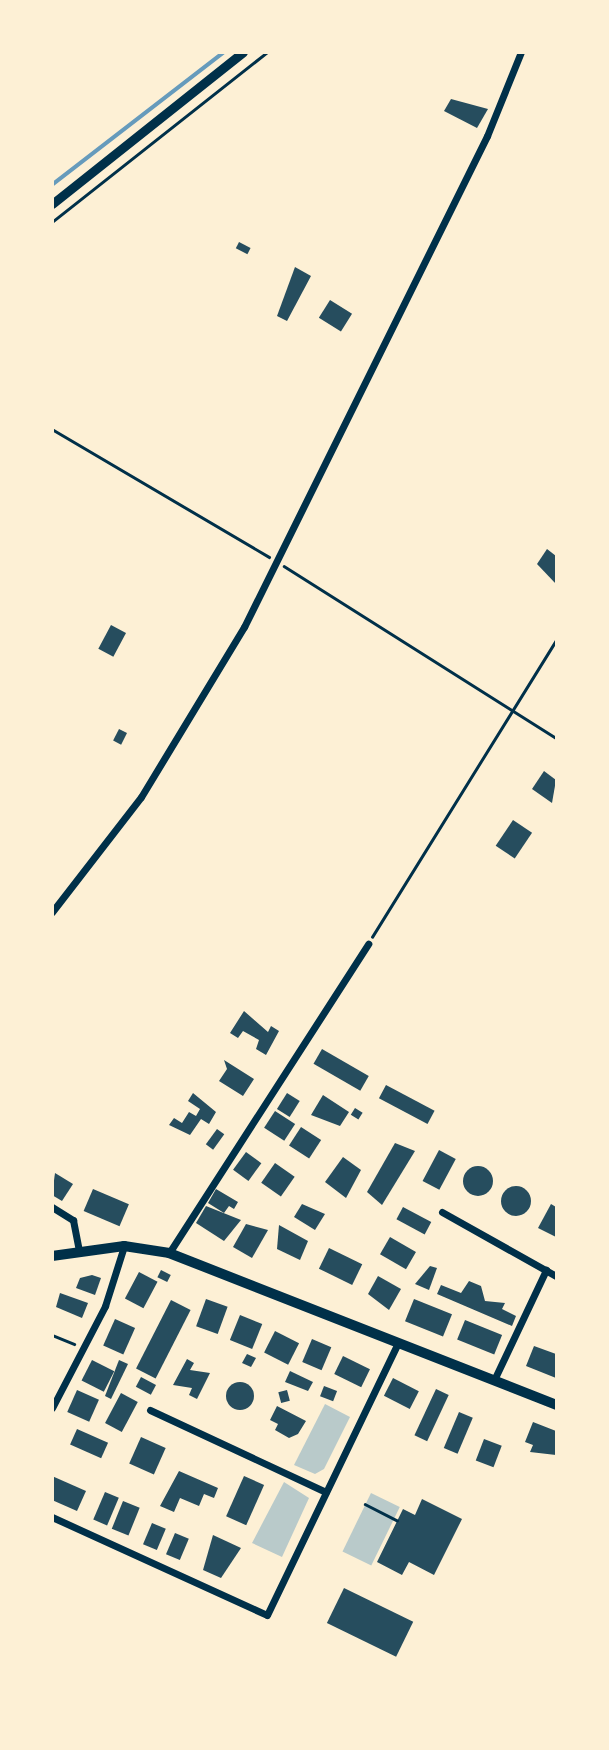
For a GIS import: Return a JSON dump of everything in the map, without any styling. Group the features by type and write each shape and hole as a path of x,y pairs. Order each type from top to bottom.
{"main road":[{"path":"52,1256 124,1246 169,1253 556,1405"}],"street":[{"path":"52,204 243,52"},
{"path":"52,912 141,797 276,561 487,136 521,52"},
{"path":"169,1253 368,944"},
{"path":"52,1207 73,1220 79,1252"},
{"path":"442,1212 556,1276"},
{"path":"52,1408 117,1277 124,1246"},
{"path":"494,1380 546,1270"},
{"path":"52,1517 267,1615 398,1343"},
{"path":"150,1410 326,1492"}],"path":[{"path":"52,222 267,52"},
{"path":"52,429 514,706 556,738"},
{"path":"368,944 556,640"},
{"path":"52,1335 84,1348"},
{"path":"365,1504 397,1520"}],"shaded area":[{"path":"325,1404 350,1417 324,1469 315,1474 294,1465"},
{"path":"284,1482 309,1498 282,1557 252,1543"},
{"path":"371,1493 400,1507 371,1565 343,1551"}],"building":[{"path":"451,99 488,109 477,128 444,111"},
{"path":"239,242 251,248 247,254 236,248"},
{"path":"295,267 311,276 287,321 277,316"},
{"path":"330,300 352,314 341,332 319,318"},
{"path":"547,549 556,556 556,584 537,564"},
{"path":"111,625 126,633 113,657 98,649"},
{"path":"119,729 127,733 121,745 113,741"},
{"path":"544,771 556,780 552,803 532,789"},
{"path":"513,820 532,833 515,859 496,846"},
{"path":"244,1011 268,1032 271,1026 279,1031 266,1055 256,1049 259,1040 243,1031 238,1038 230,1033"},
{"path":"322,1049 369,1076 360,1091 314,1064"},
{"path":"224,1060 254,1079 243,1096 219,1081 227,1069"},
{"path":"386,1085 435,1111 428,1124 379,1098"},
{"path":"193,1093 216,1112 209,1124 201,1119 190,1135 169,1125 174,1118 182,1123 189,1112 196,1116 200,1109 188,1101"},
{"path":"287,1093 300,1101 290,1117 277,1109"},
{"path":"323,1095 349,1112 340,1126 311,1115"},
{"path":"355,1108 363,1113 358,1120 351,1115"},
{"path":"275,1111 295,1124 284,1141 264,1128"},
{"path":"301,1127 321,1140 309,1159 289,1145"},
{"path":"217,1129 224,1134 213,1150 206,1144"},
{"path":"395,1143 415,1151 382,1205 367,1192"},
{"path":"439,1150 456,1159 439,1190 423,1181"},
{"path":"246,1152 261,1163 248,1181 233,1170"},
{"path":"343,1157 361,1170 346,1198 325,1182"},
{"path":"275,1163 295,1177 281,1196 261,1183"},
{"path":"478,1166 484,1167 492,1175 492,1187 484,1195 478,1196 472,1195 464,1187 463,1181 464,1175 472,1167"},
{"path":"55,1173 73,1184 62,1201 52,1195"},
{"path":"516,1186 522,1187 530,1195 530,1207 522,1215 516,1216 510,1215 502,1207 501,1201 502,1195 510,1187"},
{"path":"93,1189 129,1204 120,1226 84,1211"},
{"path":"216,1189 238,1202 234,1209 229,1206 224,1213 208,1203"},
{"path":"302,1204 325,1214 315,1230 294,1217"},
{"path":"551,1204 556,1207 556,1237 538,1228"},
{"path":"206,1206 241,1220 224,1241 196,1223"},
{"path":"403,1207 431,1222 425,1234 396,1219"},
{"path":"246,1224 268,1230 252,1258 233,1247"},
{"path":"279,1225 308,1241 300,1260 277,1249"},
{"path":"390,1237 416,1252 406,1269 380,1254"},
{"path":"329,1248 362,1264 352,1285 319,1269"},
{"path":"430,1266 437,1268 429,1290 415,1284"},
{"path":"161,1270 171,1275 167,1282 157,1277"},
{"path":"139,1272 158,1282 143,1308 125,1298"},
{"path":"92,1275 101,1278 95,1295 76,1288 80,1278"},
{"path":"378,1276 401,1289 389,1310 368,1294"},
{"path":"469,1281 481,1286 485,1301 505,1303 502,1309 516,1316 512,1326 437,1294 441,1285 461,1293"},
{"path":"60,1293 88,1303 82,1318 56,1307"},
{"path":"206,1299 228,1307 218,1334 196,1326"},
{"path":"414,1299 452,1314 443,1337 405,1321"},
{"path":"171,1300 191,1310 156,1379 136,1369"},
{"path":"240,1315 262,1324 252,1349 230,1340"},
{"path":"115,1319 135,1328 123,1354 103,1345"},
{"path":"465,1320 502,1335 494,1354 457,1339"},
{"path":"275,1331 299,1343 288,1365 264,1352"},
{"path":"312,1339 331,1347 322,1370 302,1362"},
{"path":"534,1346 556,1354 556,1378 526,1366"},
{"path":"247,1354 256,1358 251,1367 242,1363"},
{"path":"343,1356 370,1369 361,1387 334,1374"},
{"path":"187,1359 194,1363 190,1370 210,1373 197,1399 189,1395 192,1388 173,1385"},
{"path":"92,1360 114,1371 104,1392 82,1380"},
{"path":"119,1360 128,1364 111,1399 105,1396"},
{"path":"290,1371 313,1382 308,1391 285,1382"},
{"path":"141,1377 156,1385 151,1395 136,1387"},
{"path":"393,1378 419,1391 410,1409 384,1396"},
{"path":"240,1382 250,1386 254,1396 250,1406 240,1410 230,1406 226,1396 230,1386"},
{"path":"324,1386 337,1391 333,1401 320,1396"},
{"path":"436,1389 449,1395 427,1441 414,1435"},
{"path":"77,1390 99,1400 89,1422 67,1412"},
{"path":"287,1390 290,1401 281,1403 278,1392"},
{"path":"121,1393 138,1402 122,1432 105,1423"},
{"path":"277,1406 306,1421 298,1434 289,1438 275,1430 278,1424 270,1420"},
{"path":"459,1412 473,1418 458,1454 444,1448"},
{"path":"533,1422 556,1431 556,1455 530,1452 533,1445 525,1442"},
{"path":"77,1429 108,1443 101,1458 70,1445"},
{"path":"141,1437 166,1448 154,1474 129,1463"},
{"path":"484,1439 502,1446 493,1467 476,1460"},
{"path":"179,1471 218,1488 214,1498 204,1494 199,1506 180,1498 174,1512 160,1506"},
{"path":"52,1476 86,1491 77,1511 52,1500"},
{"path":"244,1476 264,1485 246,1525 226,1516"},
{"path":"105,1492 119,1498 107,1525 93,1520"},
{"path":"422,1499 462,1519 434,1575 409,1562 402,1575 377,1562 403,1509 415,1515"},
{"path":"123,1501 140,1508 128,1536 112,1529"},
{"path":"152,1523 166,1529 157,1550 143,1544"},
{"path":"175,1533 189,1539 180,1560 166,1554"},
{"path":"213,1535 241,1548 221,1578 203,1570"},
{"path":"344,1588 413,1622 396,1657 327,1623"}],"waterway":[{"path":"52,185 223,53"}]}
